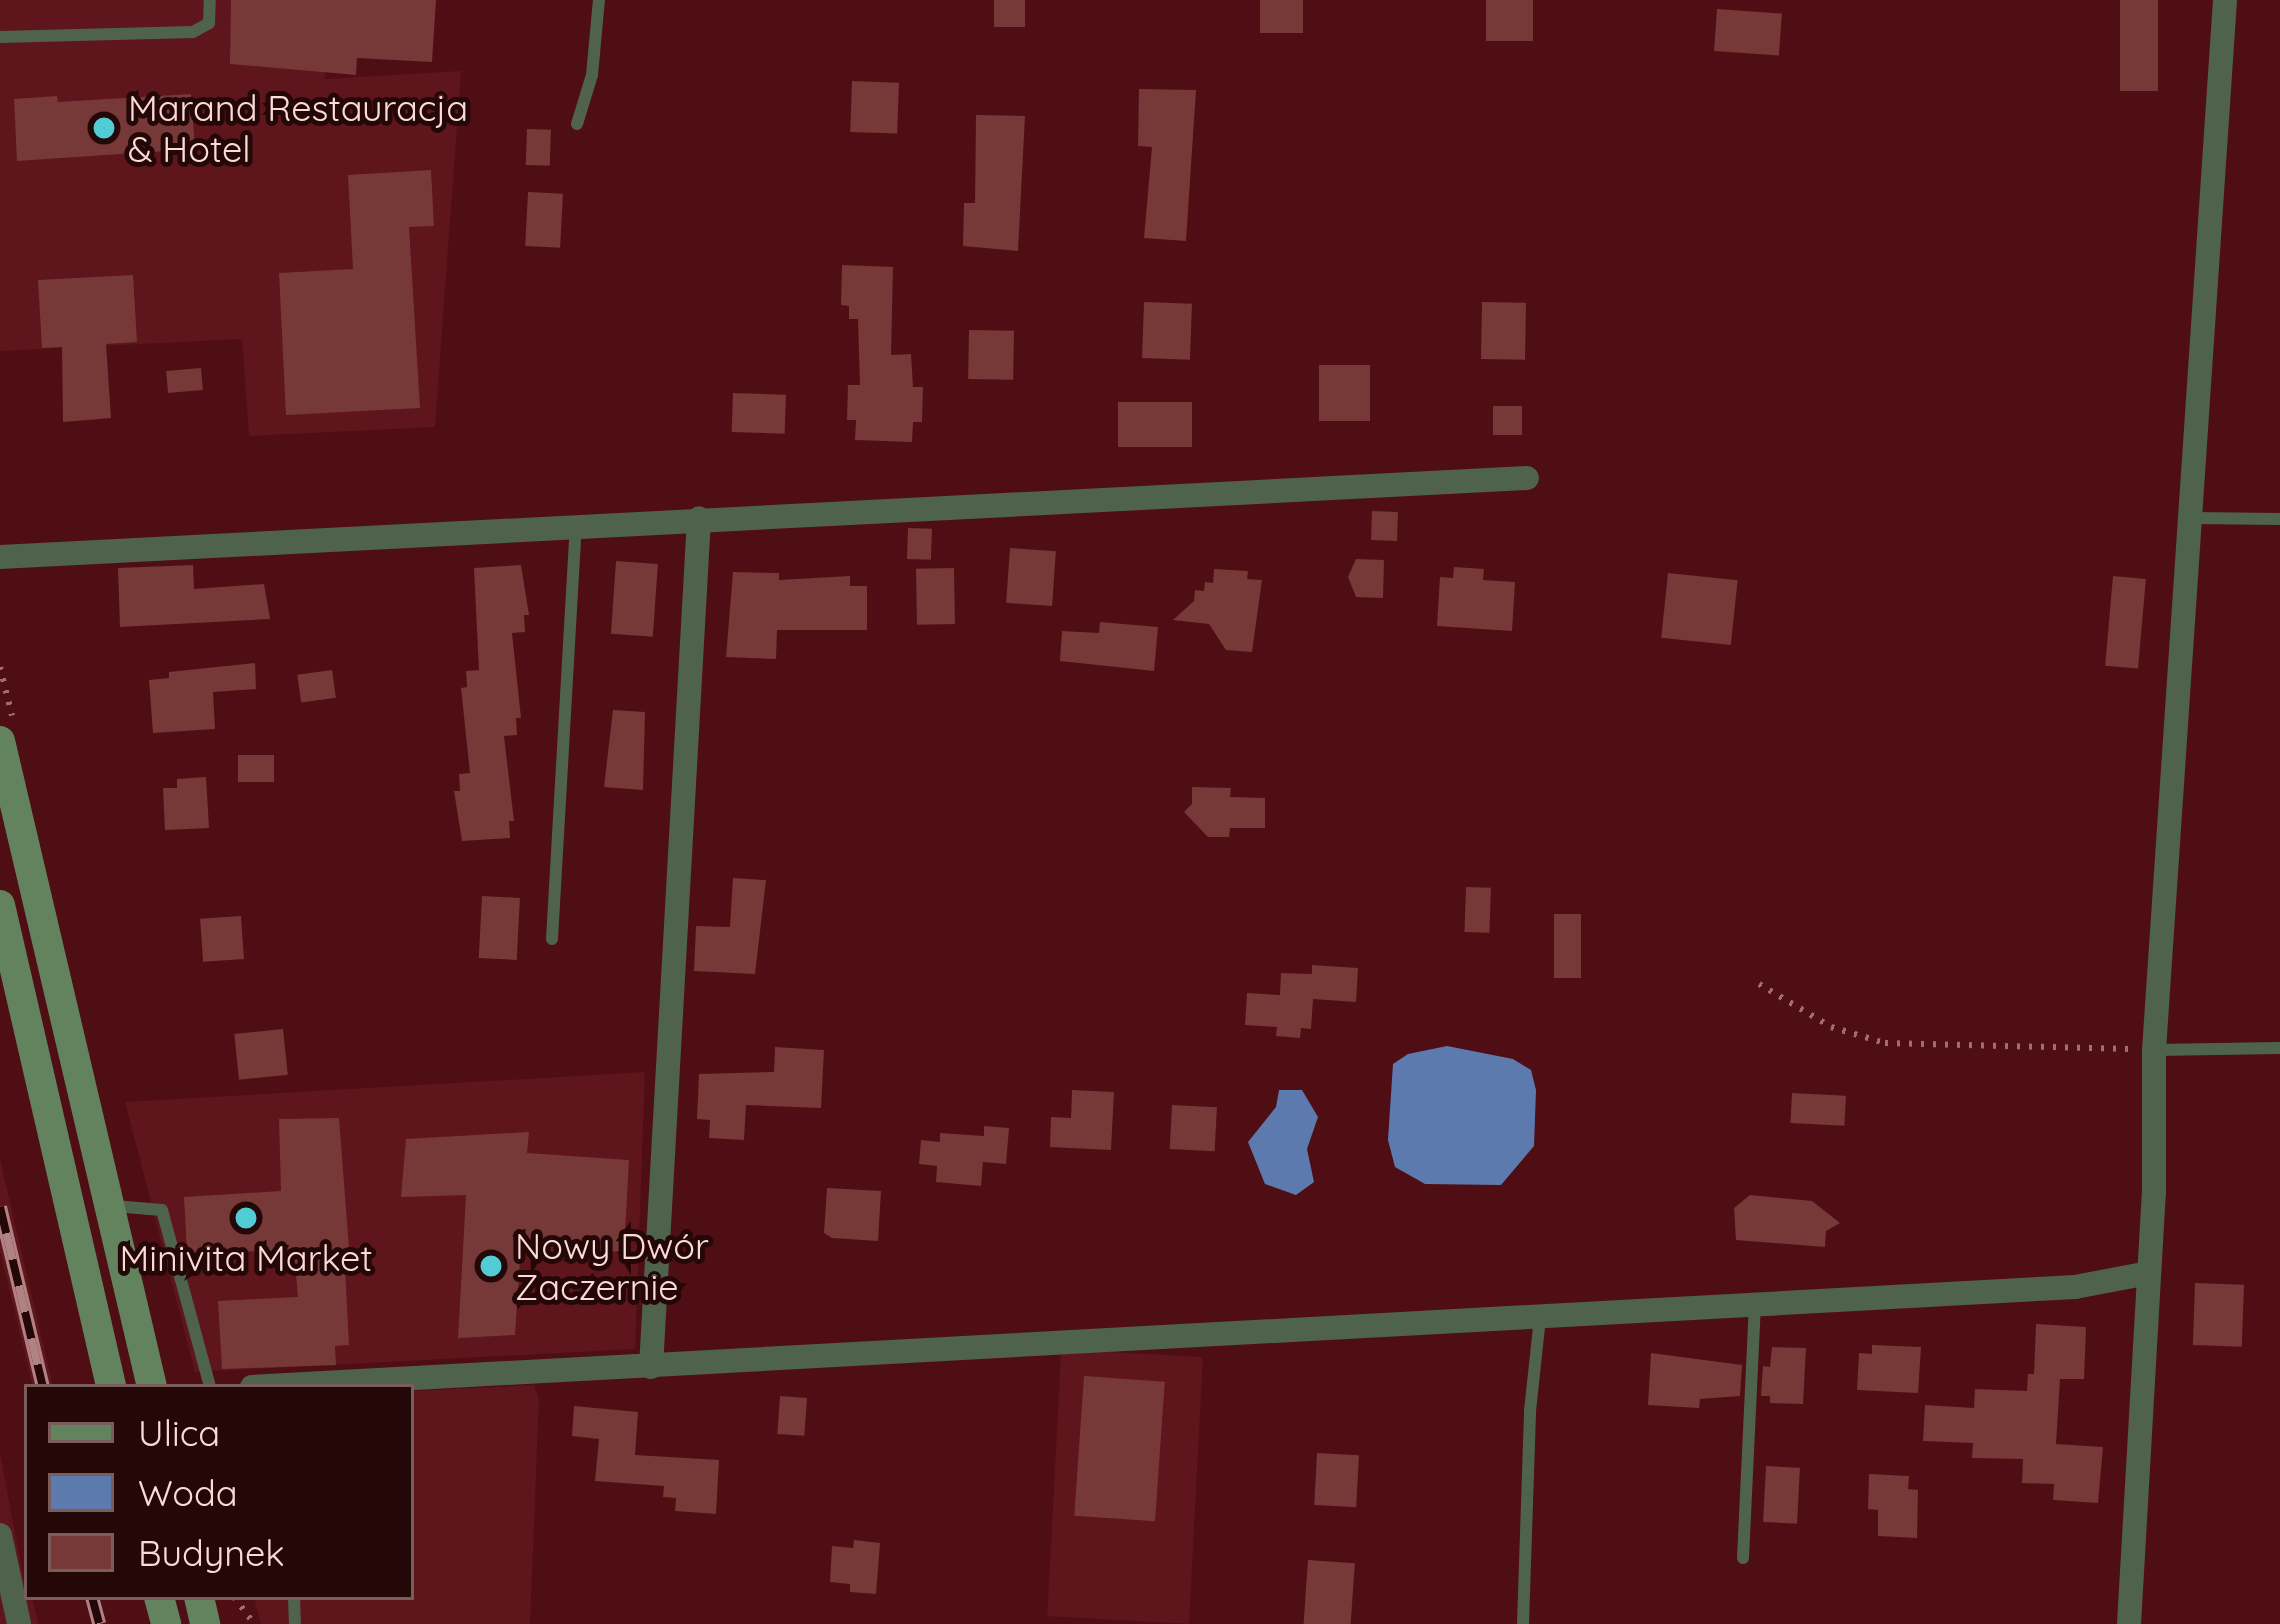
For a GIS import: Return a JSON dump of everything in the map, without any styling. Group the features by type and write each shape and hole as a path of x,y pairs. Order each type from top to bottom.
{"main road":[{"path":"0,741 151,1384"},
{"path":"0,905 111,1384"}],"street":[{"path":"2129,1624 2149,1273 2153,1050 2225,0"},
{"path":"0,557 1526,478"},
{"path":"651,1367 699,518"},
{"path":"312,1384 2075,1287 2149,1273"},
{"path":"0,1535 19,1624"}],"lane":[{"path":"0,37 193,32 209,23 210,0"},
{"path":"577,124 592,75 598,0"},
{"path":"2192,518 2280,519"},
{"path":"553,938 576,526"},
{"path":"2153,1050 2280,1048"},
{"path":"110,1205 162,1210 209,1384"},
{"path":"1742,1558 1755,1305"},
{"path":"1523,1624 1530,1411 1540,1317"}],"path":[{"path":"1759,984 1831,1027 1885,1043 2153,1050"},
{"path":"236,1600 254,1624"}],"shaded area":[{"path":"0,0 329,0 325,79 461,71 435,427 249,436 242,339 0,351"},
{"path":"645,1072 635,1349 195,1372 125,1102"},
{"path":"0,1159 52,1384 32,1384 0,1251"},
{"path":"1061,1350 1203,1357 1189,1624 1047,1616"},
{"path":"534,1385 539,1399 530,1624 261,1624 255,1600 414,1600 414,1391"},
{"path":"0,1453 24,1600 33,1600 38,1624 0,1624"}],"water":[{"path":"1447,1046 1513,1059 1531,1070 1536,1090 1534,1146 1501,1185 1425,1184 1395,1167 1388,1140 1393,1064 1408,1054"},
{"path":"1279,1090 1302,1090 1318,1117 1307,1149 1314,1182 1296,1195 1265,1184 1248,1142 1276,1107"}],"building":[{"path":"231,0 436,0 432,62 357,58 356,75 230,64"},
{"path":"994,0 1025,0 1025,27 994,27"},
{"path":"1260,0 1303,0 1303,33 1260,33"},
{"path":"1486,0 1533,0 1533,41 1486,41"},
{"path":"2120,0 2158,0 2158,91 2120,91"},
{"path":"1717,9 1782,14 1779,55 1714,51"},
{"path":"852,81 899,83 897,134 850,132"},
{"path":"1139,89 1196,90 1186,241 1144,238 1152,147 1138,146"},
{"path":"191,94 195,149 17,161 14,99 57,96 58,102"},
{"path":"976,115 1025,116 1018,251 963,246 964,203 975,203"},
{"path":"527,129 551,130 550,166 526,165"},
{"path":"431,170 434,226 409,227 420,408 286,415 279,273 353,269 348,175"},
{"path":"528,192 563,194 560,248 525,246"},
{"path":"842,265 893,267 891,355 911,354 913,387 923,387 922,422 913,422 912,442 855,440 856,420 847,420 848,385 860,385 858,319 849,319 849,306 841,305"},
{"path":"133,275 137,342 106,344 111,418 63,422 62,347 42,348 38,280"},
{"path":"1144,302 1192,304 1190,360 1142,358"},
{"path":"1482,302 1526,303 1525,360 1481,359"},
{"path":"969,330 1014,331 1013,380 968,379"},
{"path":"1319,365 1370,365 1370,421 1319,421"},
{"path":"201,368 203,390 168,393 166,371"},
{"path":"733,393 786,395 785,434 732,432"},
{"path":"1118,402 1192,402 1192,447 1118,447"},
{"path":"1493,406 1522,406 1522,435 1493,435"},
{"path":"1372,511 1398,512 1397,541 1371,540"},
{"path":"908,528 932,529 931,560 907,559"},
{"path":"1010,548 1056,551 1052,606 1006,603"},
{"path":"1356,559 1384,560 1383,598 1356,597 1348,577"},
{"path":"616,561 658,564 653,637 611,634"},
{"path":"193,565 194,589 264,584 270,619 120,627 118,568"},
{"path":"521,565 529,615 524,615 525,632 512,633 521,718 516,718 517,735 504,736 514,821 509,821 510,838 462,841 454,791 460,791 459,774 470,773 461,688 467,687 466,671 479,670 474,568"},
{"path":"1454,567 1484,569 1483,580 1515,582 1512,631 1437,626 1440,577 1453,578"},
{"path":"954,568 955,624 917,625 916,569"},
{"path":"1214,569 1248,571 1247,579 1262,580 1252,652 1226,650 1209,624 1173,620 1194,601 1195,590 1204,591 1205,582 1213,583"},
{"path":"733,572 779,573 779,580 850,576 850,586 867,586 867,630 777,630 776,659 726,657"},
{"path":"1668,573 1738,580 1731,645 1661,638"},
{"path":"2113,576 2146,579 2138,669 2105,666"},
{"path":"1100,622 1158,627 1154,671 1060,661 1062,631 1099,633"},
{"path":"255,663 256,689 213,692 215,729 153,733 149,680 169,678 169,672"},
{"path":"332,670 336,698 301,703 297,675"},
{"path":"613,710 645,712 643,790 604,787"},
{"path":"238,755 274,755 274,782 238,782"},
{"path":"206,777 209,828 165,830 163,788 177,788 177,779"},
{"path":"1192,787 1231,788 1230,797 1265,798 1265,828 1230,828 1229,837 1208,837 1184,812 1192,804"},
{"path":"733,878 766,880 755,974 694,971 696,926 730,927"},
{"path":"1466,887 1491,888 1489,933 1464,932"},
{"path":"482,896 520,898 517,960 479,958"},
{"path":"1554,914 1581,914 1581,978 1554,978"},
{"path":"241,916 244,959 203,962 200,919"},
{"path":"1312,965 1358,968 1356,1002 1313,999 1311,1029 1301,1028 1300,1038 1276,1036 1277,1027 1245,1025 1247,993 1280,995 1281,973 1312,974"},
{"path":"283,1029 288,1075 239,1080 234,1034"},
{"path":"775,1047 824,1050 821,1108 746,1105 744,1140 709,1138 710,1120 697,1119 699,1074 774,1072"},
{"path":"1072,1090 1114,1092 1111,1150 1050,1147 1051,1117 1071,1118"},
{"path":"1792,1093 1846,1096 1844,1126 1790,1123"},
{"path":"1172,1105 1217,1107 1215,1151 1170,1149"},
{"path":"339,1118 349,1248 344,1249 349,1345 335,1346 336,1365 222,1369 218,1301 298,1297 294,1251 187,1252 184,1197 281,1191 279,1119"},
{"path":"984,1126 1009,1128 1006,1164 983,1162 981,1186 936,1182 937,1166 919,1164 921,1140 940,1142 940,1133 984,1136"},
{"name":"Nowy Dwór Zaczernie","path":"529,1132 527,1153 629,1160 624,1252 521,1246 515,1335 458,1338 466,1195 401,1197 406,1139"},
{"path":"827,1188 881,1191 878,1241 832,1238 824,1233"},
{"path":"1750,1195 1812,1201 1840,1223 1826,1231 1825,1247 1736,1240 1734,1208"},
{"path":"2195,1283 2244,1285 2242,1347 2193,1345"},
{"path":"2036,1324 2086,1327 2084,1379 2060,1379 2056,1444 2103,1447 2098,1503 2053,1500 2054,1484 2022,1483 2023,1459 1972,1458 1973,1443 1923,1441 1925,1405 1974,1408 1975,1389 2027,1391 2028,1374 2034,1374"},
{"path":"1872,1345 1921,1347 1918,1393 1857,1390 1859,1353 1872,1354"},
{"path":"1772,1347 1806,1348 1803,1404 1770,1403 1770,1396 1761,1396 1763,1366 1770,1367"},
{"path":"1651,1353 1742,1365 1740,1396 1700,1399 1699,1408 1648,1405"},
{"path":"1084,1376 1165,1382 1155,1521 1074,1516"},
{"path":"780,1396 807,1398 804,1436 777,1434"},
{"path":"574,1406 638,1412 635,1455 719,1460 716,1514 675,1511 676,1498 663,1497 664,1486 595,1481 599,1439 572,1436"},
{"path":"1317,1453 1359,1455 1356,1507 1314,1505"},
{"path":"1766,1466 1800,1468 1797,1524 1763,1522"},
{"path":"1869,1474 1909,1476 1908,1489 1918,1490 1917,1538 1878,1536 1878,1510 1868,1509"},
{"path":"854,1540 880,1543 876,1594 850,1592 850,1584 830,1582 832,1546 853,1548"},
{"path":"1308,1560 1355,1563 1351,1624 1304,1624"}],"railway":[{"path":"0,1207 42,1384"},
{"path":"93,1600 99,1624"}],"place":[{"name":"Marand Restauracja & Hotel","path":"104,128"},
{"name":"Minivita Market","path":"246,1218"},
{"name":"Nowy Dwór Zaczernie","path":"491,1266"}]}
